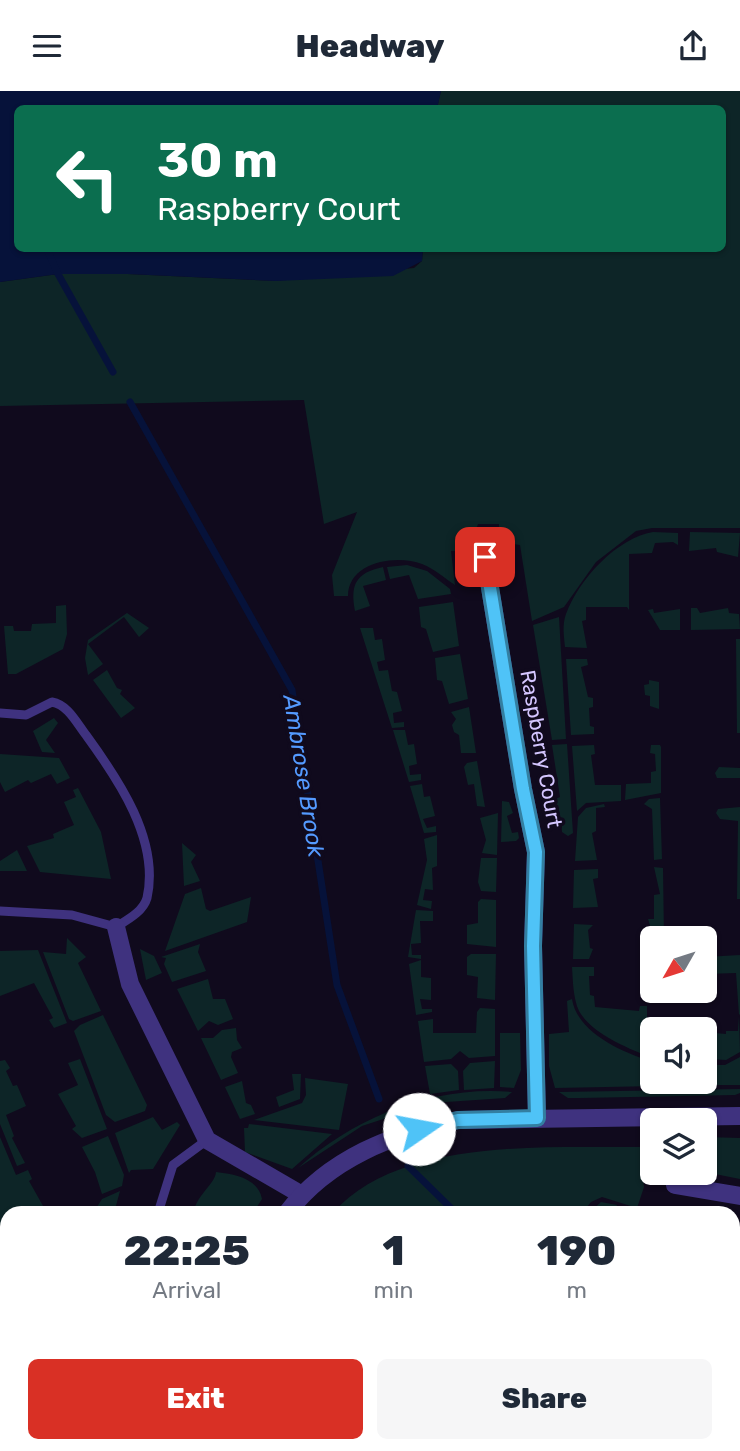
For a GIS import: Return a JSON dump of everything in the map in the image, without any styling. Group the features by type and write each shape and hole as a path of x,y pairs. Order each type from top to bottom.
{"street":[{"name":"Raspberry Court","path":"485,557 536,852 533,959 537,1118"},
{"path":"116,927 130,985 207,1140 302,1195"},
{"path":"717,1117 740,1116"},
{"path":"293,1206 321,1178 352,1157 419,1129 458,1120 640,1119"},
{"path":"675,1185 740,1196"}],"lane":[{"path":"0,713 26,715 52,702 65,707 118,780 142,838 148,868 146,900 138,912 116,927 72,915 0,912"},
{"path":"160,1206 173,1165 207,1140"}],"green space":[{"path":"441,91 740,91 740,528 652,528 636,531 596,562 564,607 532,621 520,545 513,544 509,531 499,530 499,524 478,524 475,532 477,550 451,551 455,585 422,564 387,561 375,563 356,575 350,584 348,596 334,596 332,575 357,512 324,524 304,400 0,406 0,282 58,274 128,274 276,281 414,268 422,261 423,252 726,252 726,105 438,105"},
{"path":"653,532 678,533 678,545 673,542 655,543 652,553 629,554 629,610 627,607 586,607 586,620 582,621 587,648 565,647 566,614 580,587 613,551 626,542"},
{"path":"690,532 740,533 738,557 717,552 716,548 689,551"},
{"path":"407,565 427,571 450,589 451,594 418,599 409,575 390,579 387,567"},
{"path":"383,567 386,580 363,586 370,606 355,611 353,594 357,581 361,576"},
{"path":"453,602 459,646 433,652 426,629 421,627 419,607"},
{"path":"66,605 67,634 63,649 16,674 8,674 4,626 13,626 14,631 31,631 32,624 56,623 56,606"},
{"path":"691,608 697,608 700,613 728,608 729,613 739,614 740,629 691,630"},
{"path":"653,609 654,613 680,609 680,630 660,630 648,610"},
{"path":"127,613 149,628 139,637 124,617 88,644 103,664 88,675 85,658 88,640"},
{"path":"559,617 566,739 552,740 533,625"},
{"path":"360,628 373,628 375,640 382,639 385,660 377,662 379,671 388,670 392,691 397,692 402,711 393,713 394,723 404,722 404,727 392,728"},
{"path":"736,639 740,639 740,733 737,733"},
{"path":"460,654 468,699 449,704 442,681 437,680 435,658"},
{"path":"566,659 587,659 588,665 581,667 588,697 593,698 593,707 589,708 590,726 594,727 594,734 571,735"},
{"path":"107,670 117,688 122,690 120,694 135,708 121,718 93,680"},
{"path":"649,680 659,682 659,709 650,706 650,696 645,695 644,685 649,684"},
{"path":"469,707 476,753 461,753 459,735 454,732 452,725 456,719 451,712"},
{"path":"54,718 58,723 46,740 55,753 42,752 33,731"},
{"path":"393,730 405,730 408,745 414,744 417,764 409,766 410,775 421,774 421,780 409,782"},
{"path":"567,744 573,833 568,836 562,832 561,818 549,819 542,805 560,797 552,745"},
{"path":"594,745 595,754 591,755 595,785 621,785 621,801 586,803 577,811 572,746"},
{"path":"651,745 661,747 661,793 625,800 626,784 651,783 651,772 656,771 655,754 650,753"},
{"path":"0,754 59,758 70,778 57,784 51,774 31,783 28,780 5,792 0,782"},
{"path":"477,761 485,807 477,806 474,784 468,785 464,767 467,763"},
{"path":"719,767 740,768 740,778 717,778 715,773"},
{"path":"422,784 424,797 430,796 435,816 423,819 427,828 436,826 436,832 424,833 410,786"},
{"path":"78,788 101,832 111,879 40,872 27,846 54,838 53,834 74,825 64,802 76,797 73,790"},
{"path":"660,798 662,859 654,860 652,809 644,804 649,799"},
{"path":"502,801 509,802 513,813 507,816 512,833 518,832 519,838 516,841 501,842"},
{"path":"604,804 605,807 596,808 596,831 592,833 597,860 575,861 578,817 586,808"},
{"path":"740,807 740,899 737,899 738,821 720,819 716,813 718,809"},
{"path":"498,813 497,855 482,853 486,840 480,818"},
{"path":"437,835 437,866 432,868 433,890 425,889 423,900 432,901 431,909 417,905 427,860 424,839"},
{"path":"182,843 196,855 191,862 200,881 184,886"},
{"path":"17,850 27,871 0,871 0,861"},
{"path":"481,858 497,858 496,892 481,891 478,882"},
{"path":"654,867 663,868 664,926 650,926 648,919 654,919 654,895 660,894"},
{"path":"598,869 598,878 593,879 598,907 573,908 574,870"},
{"path":"201,888 206,909 210,911 251,897 247,922 165,951 185,894"},
{"path":"481,899 496,900 496,947 467,944 467,925 478,923 478,902"},
{"path":"416,910 433,911 433,921 420,921 421,943 411,944 412,955 421,955 421,959 408,957"},
{"path":"574,924 593,925 588,930 590,948 593,949 589,959 573,959"},
{"path":"67,938 86,957 78,963 101,1011 73,1021 69,1019 43,952 66,954"},
{"path":"200,944 198,952 206,971 172,982 164,964 166,958 161,957"},
{"path":"140,949 154,956 162,973 146,980"},
{"path":"38,950 67,1023 54,1028 49,1020 53,1018 34,983 0,996 0,951"},
{"path":"471,954 496,954 495,1000 477,998 478,977 467,975 467,957"},
{"path":"740,955 739,1015 736,973 718,974 718,956"},
{"path":"421,960 421,977 431,978 431,1000 420,999 422,1009 432,1009 432,1012 416,1015 409,964"},
{"path":"572,967 594,967 594,976 589,976 590,995 594,996 595,1007 639,1011 640,1006 647,1006 647,1017 640,1017 640,1053 612,1040 593,1027 579,1011"},
{"path":"208,979 213,999 225,999 233,1019 218,1025 209,1021 198,1031 177,989"},
{"path":"572,999 576,1011 592,1032 616,1047 640,1057 640,1086 555,1088 549,1066 549,1034 569,1032 567,1001"},
{"path":"480,1008 495,1009 495,1056 469,1058 460,1051 451,1059 424,1062 418,1021 433,1019 433,1033 476,1033 477,1012"},
{"path":"103,1015 147,1105 145,1111 115,1122 106,1115 74,1031 80,1025"},
{"path":"739,1016 740,1052 726,1060 717,1059 717,1033 738,1031"},
{"path":"236,1028 237,1040 242,1048 232,1052 231,1057 238,1073 221,1080 201,1038 213,1038 222,1030"},
{"path":"500,1033 520,1033 521,1070 514,1088 500,1087"},
{"path":"740,1057 740,1085 717,1085 717,1065 725,1065"},
{"path":"80,1059 107,1129 82,1138 72,1129 76,1126 58,1094 78,1085 68,1063"},
{"path":"5,1060 10,1068 6,1071 13,1086 17,1085 26,1106 6,1115 14,1136 12,1138 25,1163 17,1166 0,1124 0,1061"},
{"path":"495,1061 494,1088 464,1090 463,1071 470,1063"},
{"path":"451,1064 458,1071 459,1090 430,1094 425,1066"},
{"path":"292,1074 301,1074 300,1099 279,1107 276,1097 294,1090"},
{"path":"305,1078 348,1084 339,1130 254,1120 302,1103 306,1095"},
{"path":"242,1081 246,1103 251,1105 255,1114 240,1119 225,1087"},
{"path":"717,1089 740,1089 740,1093 735,1095 568,1098 559,1092 640,1091 640,1094 717,1094"},
{"path":"512,1092 505,1098 432,1103 362,1126 298,1168 345,1134 397,1108 454,1094"},
{"path":"153,1117 162,1130 177,1122 180,1125 153,1169 131,1170 129,1173 115,1133"},
{"path":"249,1124 332,1134 292,1169 245,1152 244,1128 248,1128"},
{"path":"108,1136 124,1175 122,1186 102,1194 95,1172 82,1147"},
{"path":"0,1137 16,1175 28,1170 32,1179 29,1181 43,1206 0,1206"},
{"path":"717,1137 740,1138 740,1179 717,1174"},
{"path":"640,1147 640,1185 644,1187 638,1206 602,1197 588,1206 341,1206 362,1188 396,1171 435,1159 520,1148"},
{"path":"216,1172 244,1178 256,1186 262,1199 258,1206 195,1206"},
{"path":"120,1191 116,1206 98,1206 102,1199"},
{"path":"601,1202 617,1205 616,1206 597,1206"}],"water":[{"path":"0,91 441,91 438,105 14,105 14,252 423,252 422,261 393,276 276,281 128,274 58,274 0,282"}],"waterway":[{"name":"Ambrose Brook","path":"48,252 113,372"},
{"name":"Ambrose Brook","path":"130,402 292,690 337,985 379,1099"},
{"name":"Ambrose Brook","path":"408,1166 449,1206"}],"route":[{"path":"419,1129 458,1120 537,1118 533,946 536,852 485,557"}]}
